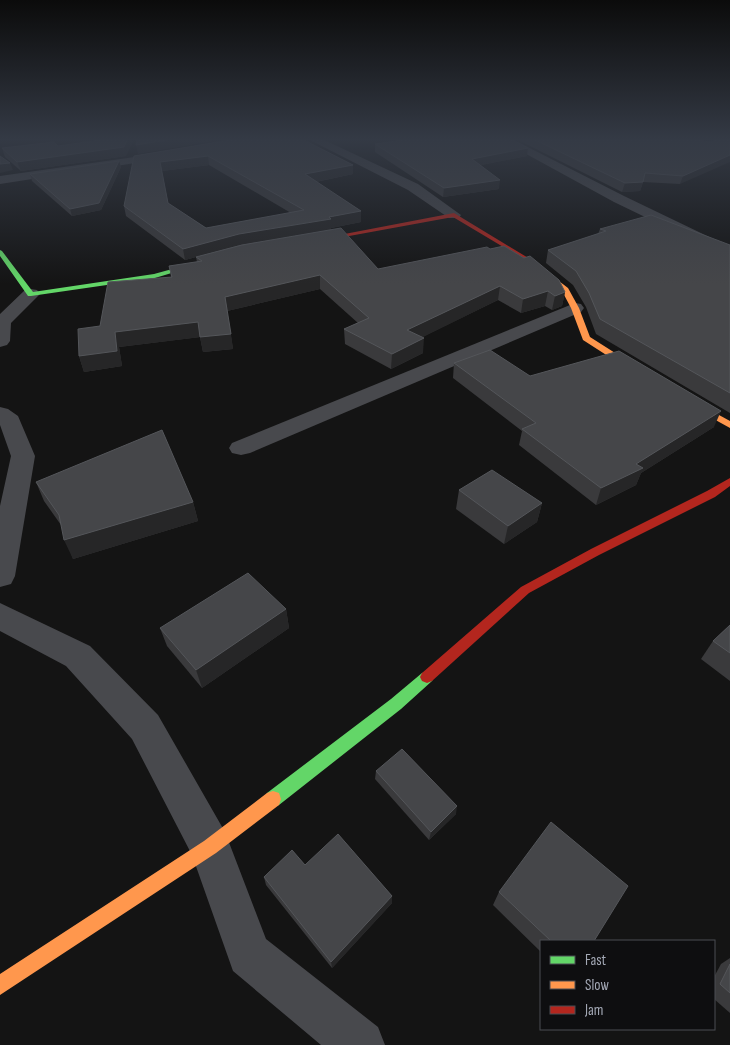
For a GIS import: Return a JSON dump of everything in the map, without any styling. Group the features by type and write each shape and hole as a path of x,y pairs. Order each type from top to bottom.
{"street":[{"path":"412,187 534,264 565,290 575,308 586,338 649,378"},
{"path":"596,187 730,253"},
{"path":"298,243 454,214"},
{"path":"0,252 31,294"},
{"path":"0,340 2,322 31,294 155,276 212,260"},
{"path":"242,448 575,308"},
{"path":"673,392 730,425"},
{"path":"0,414 10,421 23,456 0,576"},
{"path":"0,985 210,847 396,704 491,618 525,590 595,552 711,494 730,481"},
{"path":"0,616 78,656 145,727 210,847 249,955 360,1045"}],"building":[{"path":"45,187 107,187 99,203 70,209"},
{"path":"128,187 165,187 168,203 206,228 304,210 263,187 324,187 361,211 329,217 331,219 239,234 183,249 124,206"},
{"path":"651,215 730,245 730,393 600,319 589,293 576,271 548,250 606,231 600,229"},
{"path":"341,228 378,269 487,247 490,249 504,246 524,258 530,256 559,280 565,292 555,296 548,291 523,299 500,286 407,330 424,338 392,354 344,329 369,318 320,275 225,297 231,334 200,337 198,322 115,332 117,351 79,356 78,329 100,326 108,282 172,277 169,266 202,261 196,257 242,245"},
{"path":"490,350 530,376 619,351 721,411 636,464 643,468 601,488 522,429 536,423 454,363"},
{"path":"162,430 193,502 64,540 59,515 36,482"},
{"path":"492,470 542,503 508,526 459,490"},
{"path":"248,573 286,609 196,670 160,628"},
{"path":"730,625 730,653 713,641"},
{"path":"402,749 457,806 431,832 376,771"},
{"path":"551,822 628,886 595,940 550,940 499,892"},
{"path":"338,834 392,896 331,962 264,877 292,850 305,865"},
{"path":"730,964 730,993 720,984"}],"traffic: fast":[{"path":"0,252 31,294 155,276 205,262"},
{"path":"273,799 396,704 427,677"}],"traffic: slow":[{"path":"527,259 565,290 575,308 586,338 642,374"},
{"path":"686,400 730,425"},
{"path":"0,985 210,847 273,799"}],"traffic: jam":[{"path":"311,241 454,215 527,259"},
{"path":"427,677 525,590 595,552 711,494 730,481"}]}
